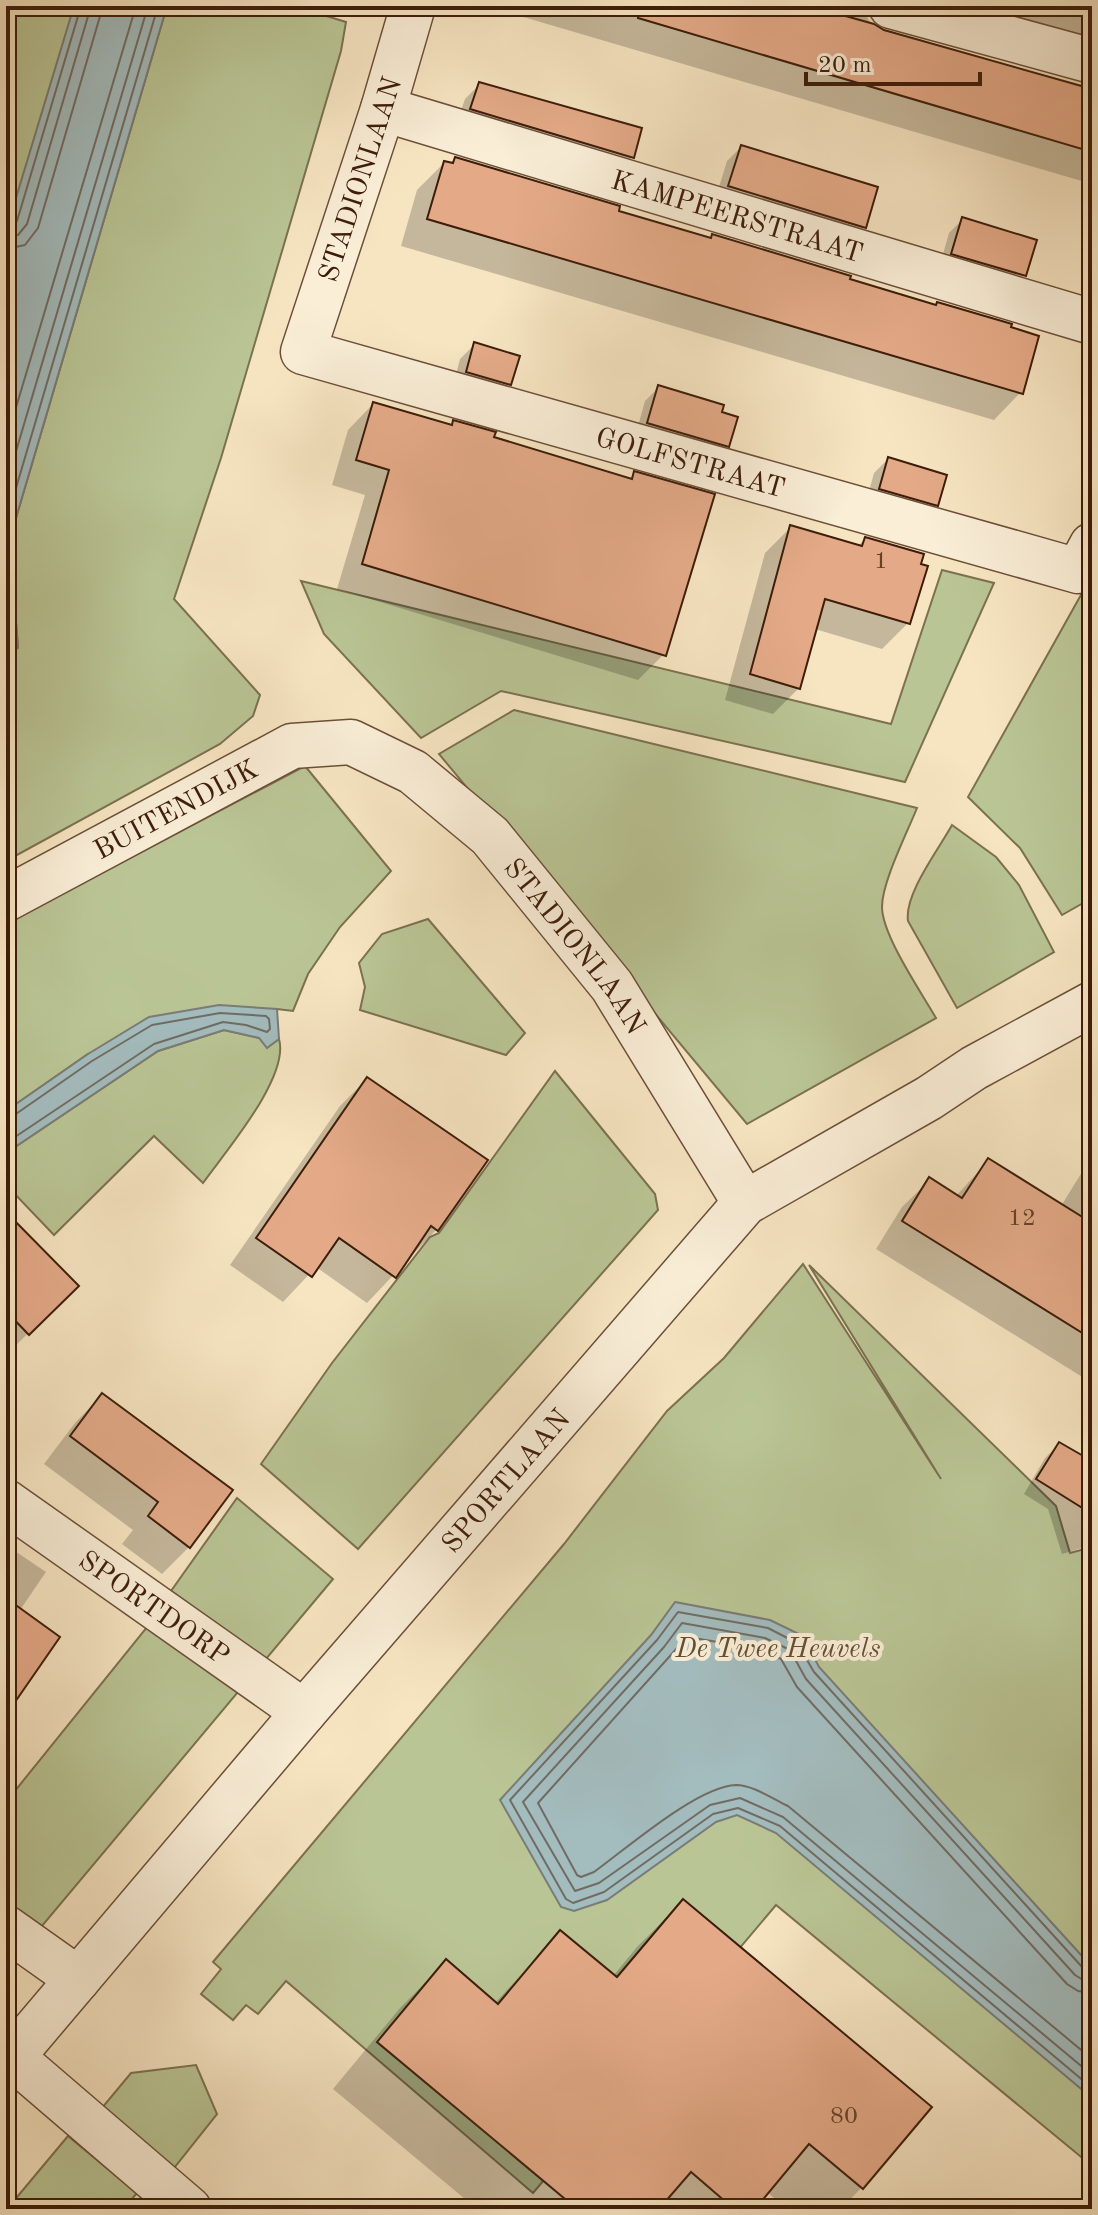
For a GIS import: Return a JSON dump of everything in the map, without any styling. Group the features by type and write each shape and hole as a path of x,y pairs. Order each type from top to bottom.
{"street":[{"path":"891,6 1092,61"},
{"name":"STADIONLAAN","path":"303,352 383,109 400,9"},
{"name":"KAMPEERSTRAAT","path":"383,109 1092,322"},
{"name":"GOLFSTRAAT","path":"303,352 1085,558"},
{"name":"STADIONLAAN","path":"351,742 413,772 490,836 612,986 745,1203"},
{"name":"BUITENDIJK","path":"6,899 292,746 351,742"},
{"name":"SPORTLAAN","path":"9,2060 304,1712 745,1203 929,1098 974,1068 1092,1004"},
{"name":"SPORTDORP","path":"6,1502 304,1712"},
{"path":"6,1928 78,1979"},
{"path":"9,2060 189,2209"}],"green space":[{"path":"6,6 121,6 6,402"},
{"path":"167,6 294,6 346,22 341,51 221,458 174,599 260,695 253,716 220,744 6,861 6,655 18,647 11,563 13,528"},
{"path":"942,570 994,583 905,782 501,691 421,738 324,634 301,581 891,724"},
{"path":"1082,593 1092,598 1092,898 1062,915 1020,848 968,797"},
{"path":"514,710 917,808 890,871 882,907 895,948 936,1018 747,1124 439,754"},
{"path":"305,766 391,871 340,927 308,974 293,1011 277,1009 88,1054 6,1111 6,923"},
{"path":"952,825 996,857 1019,885 1054,952 957,1008 908,921 911,898"},
{"path":"428,919 525,1033 506,1055 360,1010 365,987 359,963 382,934"},
{"path":"224,1030 260,1038 267,1047 279,1039 280,1055 266,1093 203,1183 154,1136 54,1235 12,1191 6,1196 6,1153 158,1051"},
{"path":"555,1071 655,1194 658,1210 358,1549 261,1464 332,1363 430,1237 439,1233"},
{"name":"De Twee Heuvels","path":"803,1264 941,1479 809,1265 1056,1506 1070,1553 1092,1547 1092,2166 776,1905 533,2193 286,1981 258,2014 246,2005 233,2020 201,1994 221,1969 213,1962 564,1544 667,1411 724,1358"},
{"path":"237,1498 333,1579 266,1659 171,1591"},
{"path":"147,1627 238,1692 42,1926 6,1901 6,1802"},
{"path":"196,2065 217,2114 174,2168 101,2109 131,2073"},
{"path":"68,2136 137,2193 123,2209 7,2209"}],"water":[{"path":"74,6 167,6 13,528 11,563 18,648 6,655 6,231"},
{"path":"219,1005 277,1009 279,1039 267,1048 259,1038 224,1030 158,1051 6,1153 6,1111 88,1054 149,1017"},
{"path":"675,1602 770,1620 803,1636 819,1667 1092,1967 1092,2098 776,1833 737,1815 716,1822 607,1900 574,1911 561,1907 500,1800 651,1635"}],"building":[{"path":"640,6 810,6 1092,89 1092,152 638,18"},
{"path":"479,82 642,128 634,158 470,109"},
{"path":"741,145 878,187 866,228 728,186"},
{"path":"455,157 620,206 619,211 711,238 712,234 936,305 937,302 1012,324 1011,327 1039,336 1023,394 427,219 444,161 453,163"},
{"path":"962,217 1037,240 1026,276 951,254"},
{"path":"474,342 520,356 511,385 466,372"},
{"path":"658,385 724,405 722,412 738,417 729,447 647,423"},
{"path":"373,402 452,425 453,420 496,432 494,437 632,479 634,471 715,494 666,656 362,564 389,470 356,460"},
{"path":"888,457 947,475 938,506 879,489"},
{"path":"790,525 862,546 865,537 924,554 921,564 928,566 910,624 825,599 800,689 750,674"},
{"path":"367,1077 488,1160 438,1231 431,1226 396,1278 339,1238 312,1277 256,1238"},
{"path":"988,1158 1092,1223 1092,1339 902,1221 929,1177 962,1198"},
{"path":"6,1212 79,1286 29,1335 6,1311"},
{"path":"102,1393 233,1490 190,1548 148,1516 158,1502 70,1436"},
{"path":"1059,1442 1092,1461 1092,1514 1036,1479"},
{"path":"6,1598 60,1637 6,1715"},
{"path":"683,1899 932,2107 863,2189 809,2144 755,2209 734,2209 691,2172 659,2209 577,2209 377,2042 446,1959 498,2004 560,1930 617,1977"}]}
